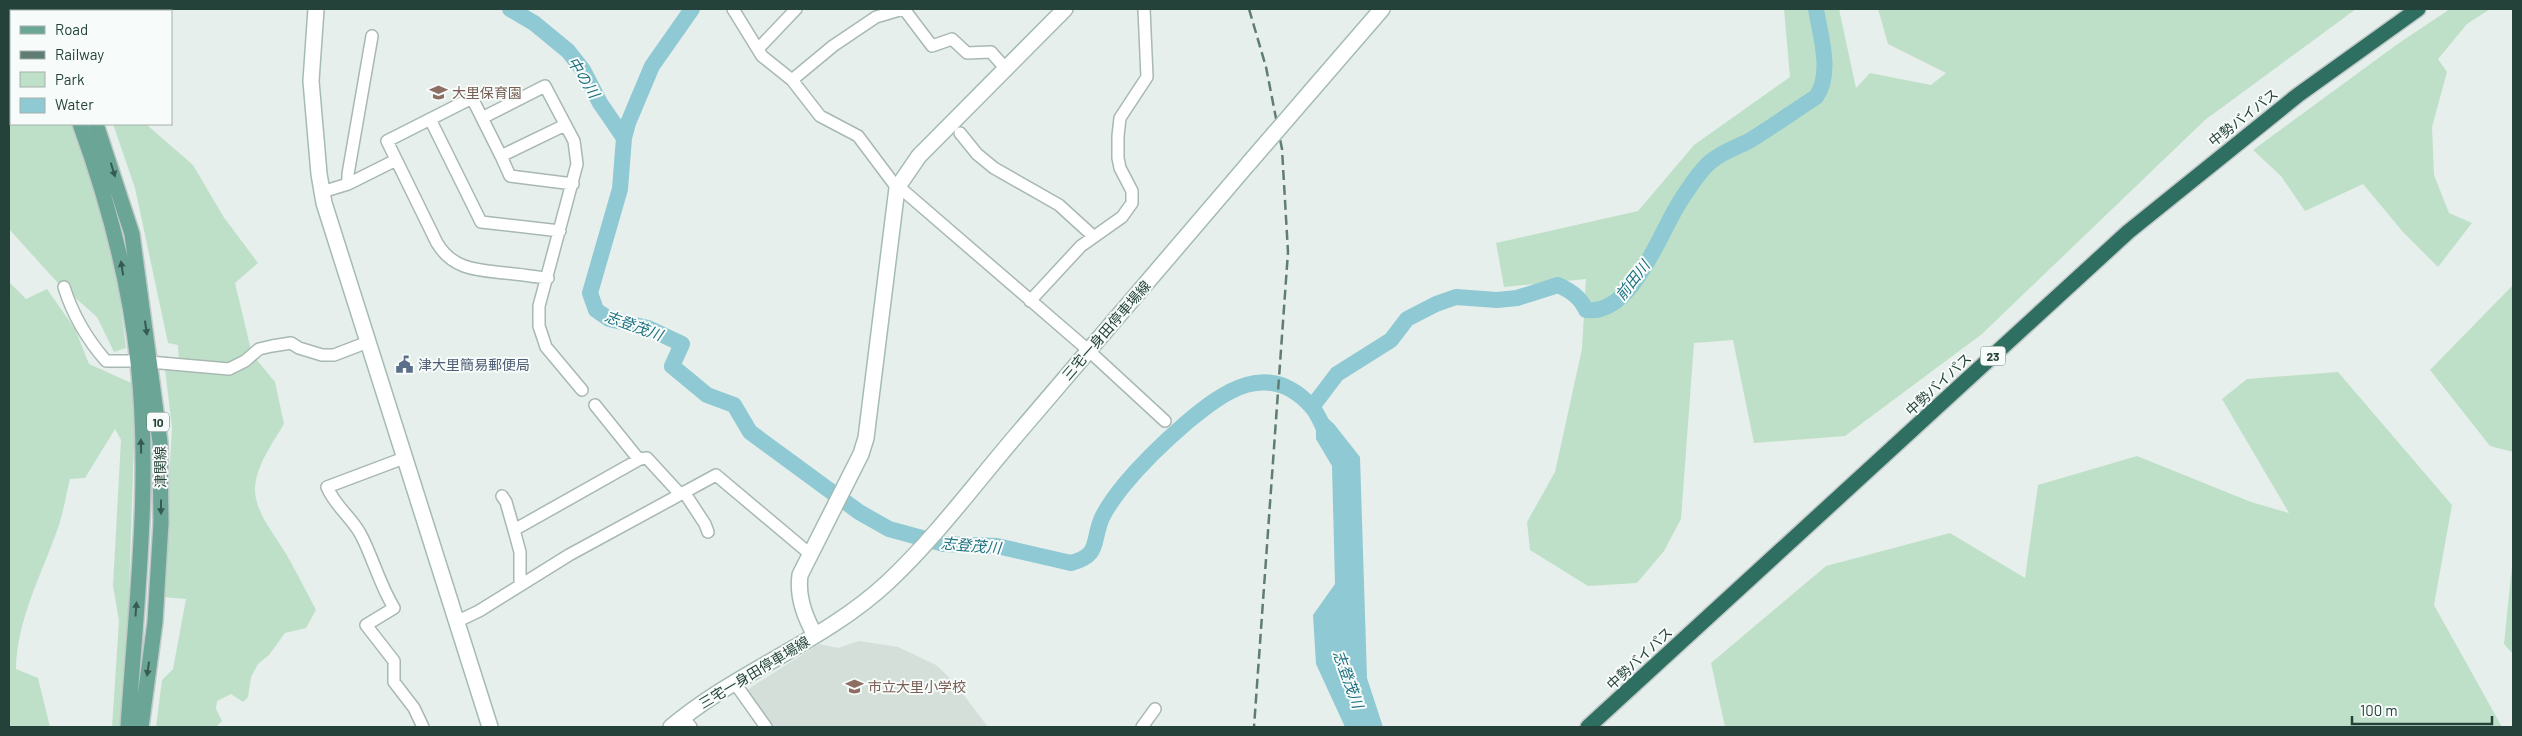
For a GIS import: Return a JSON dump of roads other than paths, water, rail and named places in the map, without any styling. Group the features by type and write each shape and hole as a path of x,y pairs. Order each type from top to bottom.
{"highway":[{"name":"中勢バイパス","path":"1588,727 2128,232 2298,95 2418,9"}],"main road":[{"path":"316,9 311,81 322,192 490,727"},
{"name":"三宅一身田停車場線","path":"815,635 803,615 798,586 800,575 861,454 869,421 898,187 920,156 1065,9"},
{"name":"三宅一身田停車場線","path":"671,727 687,722 734,682 815,635 864,602 888,582 942,522 1382,9"},
{"name":"津関線","path":"80,125 99,177 118,247 160,442 161,522 155,622 142,727"},
{"name":"津関線","path":"96,125 132,234 144,362 142,485 128,727"}],"street":[{"path":"733,9 762,56 792,80 820,116 858,136 898,187 1088,350 1165,420"},
{"path":"758,49 796,9"},
{"path":"792,80 833,46 876,18 904,9 932,46 952,39 967,53 991,52 1006,69"},
{"path":"1030,301 1093,236 1122,217 1133,199 1131,186 1120,168 1118,136 1120,118 1147,77 1144,9"},
{"path":"348,184 348,174 372,36"},
{"path":"482,118 545,86 577,149 577,164 539,306 539,326 542,339 552,356 582,390"},
{"path":"548,278 472,270 451,259 437,243 387,140 472,98 510,176 572,184"},
{"path":"430,119 481,222 560,231"},
{"path":"501,156 565,125"},
{"path":"960,133 977,154 994,168 1059,205 1093,236"},
{"path":"322,192 348,184 396,160"},
{"path":"64,287 72,312 80,327 89,342 106,361 229,369 245,361 259,349 272,346 291,343 299,348 322,355 334,355 368,342"},
{"path":"595,405 640,459"},
{"path":"404,458 327,487 333,502 362,537 381,587 394,608 366,625 394,661 394,682 414,708 422,727"},
{"path":"514,530 640,459 647,458 682,493 706,524 708,532"},
{"path":"456,622 479,611 520,584 716,475 810,554"},
{"path":"502,496 520,552 520,584"},
{"path":"734,682 766,727"},
{"path":"1142,727 1155,709"}],"water":[{"path":"1316,408 1334,424 1360,457 1367,678 1383,727 1345,727 1316,664 1313,615 1335,584 1332,466 1316,439"}],"waterway":[{"name":"中の川","path":"510,9 534,23 568,51 583,70 600,103 624,138"},
{"name":"志登茂川","path":"692,9 652,66 628,123 624,138 620,189 590,293 596,310 609,319 648,328 682,344 672,366 707,395 734,405 750,432 859,512 889,529 944,544 997,546 1071,563 1080,560 1091,552 1101,520 1111,502 1139,468 1186,423 1231,391 1263,382 1279,384 1295,392 1311,406 1326,433"},
{"name":"前田川","path":"1312,407 1337,374 1391,340 1407,319 1436,304 1456,297 1497,300 1517,298 1558,285 1575,295 1586,310 1603,308 1618,300 1643,269 1681,200 1705,167 1718,156 1749,141 1816,97 1824,77 1825,65 1816,9"}],"railway":[{"path":"1249,9 1266,67 1282,149 1288,252 1254,727"}],"place":[{"name":"大里保育園","path":"438,92"},
{"name":"津大里簡易郵便局","path":"404,364"},
{"name":"市立大里小学校","path":"854,686"}]}
